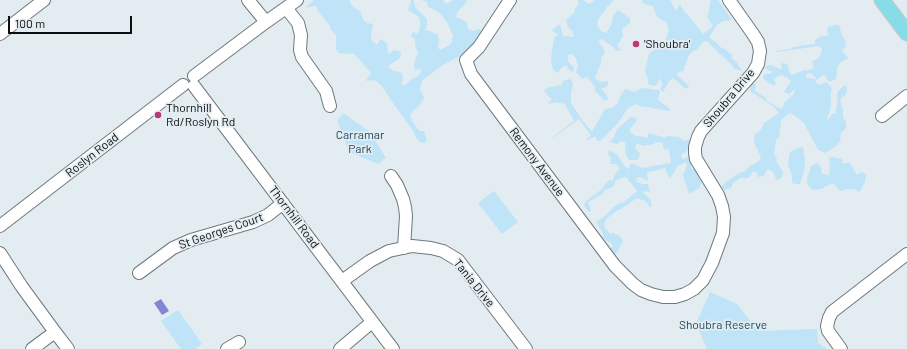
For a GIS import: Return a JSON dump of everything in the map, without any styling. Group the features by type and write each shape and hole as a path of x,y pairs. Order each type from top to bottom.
{"main road":[{"path":"882,0 907,33"}],"street":[{"path":"0,34 44,0"},
{"path":"248,0 266,22"},
{"name":"Roslyn Road","path":"0,226 190,82 266,22 297,0"},
{"name":"Remony Avenue","path":"510,0 479,47 466,60 471,74 621,272 632,284 641,290 663,297 675,297"},
{"name":"Shoubra Drive","path":"675,297 694,289 702,280 712,263 723,233 724,217 718,194 695,156 695,147 698,137 701,131 753,72 758,64 760,51 758,42 729,0"},
{"path":"286,8 298,23 301,35 300,50 302,57 326,92 330,106"},
{"name":"Thornhill Road","path":"190,82 393,349"},
{"path":"882,116 907,96"},
{"path":"391,176 397,185 405,207 406,216 404,248"},
{"name":"St Georges Court","path":"139,273 165,253 178,246 191,240 253,222 268,215 283,204"},
{"name":"Tania Drive","path":"342,281 370,261 389,251 412,246 443,251 458,260 526,349"},
{"path":"0,253 22,287 68,349"},
{"path":"841,349 828,332 827,326 832,312 907,254"},
{"path":"340,349 372,322"},
{"path":"32,349 55,332"},
{"path":"227,349 239,342"}],"green space":[{"path":"314,0 349,0 353,7 360,11 366,23 373,24 371,36 372,41 377,45 380,39 387,43 388,54 394,50 401,52 400,58 388,66 393,71 401,72 403,77 401,84 405,85 418,76 421,72 421,69 415,70 414,64 418,53 415,45 415,39 411,37 413,32 418,34 420,20 419,17 408,10 411,2 410,0 414,0 415,7 427,19 425,30 438,35 438,47 440,50 451,44 453,36 447,22 441,14 428,7 427,2 421,0 443,0 446,4 453,0 467,0 458,11 456,17 467,23 468,29 472,31 479,29 485,33 480,40 475,41 474,47 441,66 422,81 420,89 424,98 419,106 412,112 410,117 420,131 424,131 427,140 425,143 420,142 416,138 414,132 381,85 375,80 366,81 371,73 359,59 354,54 339,53 336,49 336,35 330,29 330,26 318,11 316,6 306,7"},
{"path":"577,0 583,0 589,4 595,0 614,0 598,20 597,25 601,31 606,33 612,24 613,16 618,10 630,18 630,23 622,29 623,36 617,45 621,50 617,51 602,39 598,41 605,53 601,58 601,64 595,78 600,82 608,81 606,87 601,89 606,94 608,99 605,101 595,91 595,87 587,77 582,79 576,72 578,66 576,58 572,54 568,55 568,61 574,68 573,72 569,70 566,65 561,68 558,73 554,71 552,66 551,58 554,38 558,34 552,30 560,24 563,36 574,37 566,20 574,13 579,4"},
{"path":"642,0 670,0 676,11 680,4 685,13 703,34 713,26 707,17 711,0 718,0 731,20 723,21 717,25 709,37 733,56 731,57 742,71 733,68 732,65 707,41 703,42 697,50 693,51 689,55 683,71 678,72 677,75 689,86 688,88 686,89 673,78 669,81 663,92 660,89 663,84 659,78 658,83 654,86 648,84 645,70 649,54 665,41 669,31 667,23 657,17 653,6 642,3"},
{"path":"838,24 841,34 846,41 845,48 842,50 848,58 841,62 837,68 836,79 830,82 827,80 825,75 821,76 817,80 810,73 806,74 806,77 812,79 814,78 816,83 821,85 824,82 828,83 832,89 831,107 827,119 829,119 832,114 836,113 838,91 845,85 847,88 846,94 840,100 846,128 841,133 840,141 835,147 825,153 818,150 804,123 789,113 781,120 779,139 776,139 774,155 777,156 776,161 783,172 782,177 777,181 773,172 769,169 766,171 764,176 758,177 756,172 752,172 750,177 745,179 742,177 733,183 731,188 724,190 721,186 737,174 745,171 750,166 758,162 761,158 754,142 755,134 761,130 764,123 779,113 773,106 750,91 750,84 755,83 755,91 766,98 766,100 782,109 785,102 794,94 795,89 789,94 784,92 791,81 782,75 776,77 774,80 776,83 774,86 767,82 763,78 764,74 773,72 764,67 771,65 782,70 781,64 787,64 791,75 814,68 812,61 818,59 821,54 822,49 819,46 776,51 815,44 815,40 819,37 829,35 827,32 828,27"},
{"path":"570,79 573,85 571,92 571,103 592,132 605,109 612,108 618,103 621,94 626,89 635,92 642,88 659,90 658,100 669,108 670,111 643,107 636,104 628,108 618,123 600,141 598,141 595,136 587,141 591,135 579,119 553,138 574,121 565,104 555,102 548,103 552,100 544,91 547,88 561,85 563,81"},
{"name":"Carramar Park","path":"343,113 370,132 386,158 379,164 349,152 337,120"},
{"path":"631,117 635,117 637,120 630,129 630,132 636,136 647,138 649,133 666,138 667,136 679,137 685,141 689,139 693,141 686,152 681,154 682,159 689,156 693,158 694,162 691,165 691,169 697,169 702,176 702,181 699,188 689,194 683,175 687,166 686,162 677,166 674,173 669,178 665,168 647,172 648,181 640,177 636,178 637,182 648,184 651,192 643,191 644,194 650,199 652,206 650,207 645,201 637,198 606,219 604,224 605,228 610,234 613,233 620,236 623,240 618,252 613,255 609,250 613,245 604,239 602,231 596,222 606,215 612,208 621,202 623,203 637,191 626,177 621,178 615,181 614,186 603,191 604,193 588,203 591,211 589,212 584,206 586,201 602,189 606,183 610,180 613,181 615,174 620,169 616,164 610,164 611,157 608,154 609,150 617,155 626,168 629,169 630,164 634,164 642,168 671,163 669,149 665,150 663,143 656,142 654,144 643,146 636,143 635,148 640,154 638,160 629,160 626,155 625,142 621,141 617,144 610,142 617,129"},
{"path":"803,147 805,160 804,171 800,184 796,184 792,183 792,176 788,164 790,152"},
{"path":"832,157 842,159 843,164 850,163 857,175 861,172 866,174 865,182 859,192 854,189 842,191 839,190 834,184 828,185 821,189 813,190 807,184 807,178 811,166 817,163 821,167 822,174 829,175 829,158"},
{"path":"494,191 518,222 502,234 478,203"},
{"name":"Shoubra Reserve","path":"710,292 737,304 758,331 817,329 818,343 827,349 707,349 696,324"},
{"path":"178,310 202,344 195,349 181,349 161,321"}],"water":[{"path":"161,299 169,311 162,315 154,303"}],"place":[{"name":"'Shoubra'","path":"636,44"},
{"name":"Thornhill Rd/Roslyn Rd","path":"158,115"}]}
